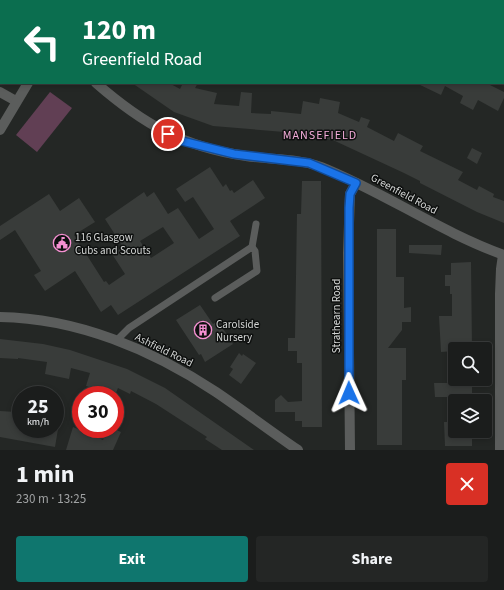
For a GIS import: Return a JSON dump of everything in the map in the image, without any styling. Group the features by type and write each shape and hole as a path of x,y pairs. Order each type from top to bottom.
{"street":[{"path":"0,130 27,84"},
{"name":"Greenfield Road","path":"97,84 145,122 182,141 234,154 309,163 356,183 438,226 504,255"},
{"path":"0,92 16,101"},
{"name":"Strathearn Road","path":"350,450 349,223 350,194 356,183"},
{"path":"500,450 500,288 504,255"},
{"name":"Ashfield Road","path":"0,317 23,318 60,325 116,341 153,356 184,372 298,450"}],"lane":[{"path":"215,298 256,271 255,251 252,247 256,224"},
{"path":"116,341 129,328 252,247"}],"shaded area":[{"path":"50,92 72,108 37,152 16,135"}],"building":[{"path":"133,84 171,84 180,89 182,84 197,84 195,88 217,93 214,104 239,106 241,92 252,93 251,113 271,114 271,111 301,114 303,101 319,104 320,98 340,102 338,113 359,122 361,117 370,120 367,127 394,141 398,133 423,146 420,151 463,172 458,180 477,190 479,186 494,194 493,197 504,201 504,223 477,212 420,183 420,181 404,173 335,141 308,134 213,126 174,112"},
{"path":"418,84 488,84 504,92 504,98 498,111 478,100 473,110 460,103 463,96 445,86 441,95"},
{"path":"472,148 482,153 477,164 467,158"},
{"path":"210,167 223,187 226,184 230,191 232,190 234,193 253,180 265,198 230,221 240,236 118,315 111,305 101,312 75,271 45,291 34,275 41,271 15,230 0,240 0,226 49,194 60,211 79,198 95,222 74,235 104,282 106,281 109,285 125,274 112,254 123,247 105,219 144,192 147,197 154,192 168,214 178,208 199,239 214,229 193,197 185,202 176,189","holes":["163,227 174,243 151,258 140,241"]},
{"path":"302,181 321,181 322,427 302,427 302,421 295,421 295,412 275,412 275,400 281,395 288,402 302,401 302,363 297,363 297,351 288,351 288,338 295,338 297,214 301,214"},
{"path":"377,229 396,229 396,277 404,277 404,308 411,307 411,322 402,322 402,330 388,348 406,348 406,380 402,380 402,445 377,445"},
{"path":"409,245 442,245 441,255 409,253"},
{"path":"471,262 472,342 448,342 448,352 441,352 439,316 452,316 452,294 450,294 450,286 445,286 445,275 451,275 451,263"},
{"name":"Carolside Nursery","path":"200,305 213,324 218,321 233,344 205,362 201,354 199,355 176,320"},
{"path":"0,339 43,344 70,350 127,369 165,388 254,450 222,450 205,439 207,437 156,404 131,391 130,394 124,391 124,386 86,386 90,373 71,368 69,379 45,374 47,362 18,358 0,358"},
{"path":"239,353 256,363 241,384 229,375 233,369 230,367"},
{"path":"434,383 448,383 448,386 472,386 472,394 448,394 448,397 435,397"},
{"path":"0,411 12,412 12,438 56,438 55,447 0,437"},
{"path":"444,422 448,422 448,438 472,438 472,446 445,446"},
{"path":"72,430 72,438 98,438 103,440 104,438 118,438 113,450 66,450"}],"place":[{"name":"116 Glasgow Cubs and Scouts","path":"62,243"},
{"name":"Carolside Nursery","path":"203,330"}],"district":[{"name":"MANSEFIELD","path":"320,135"}],"route":[{"path":"168,134 182,141 213,150 247,156 309,163 356,183 350,194 349,208 349,393"}]}
